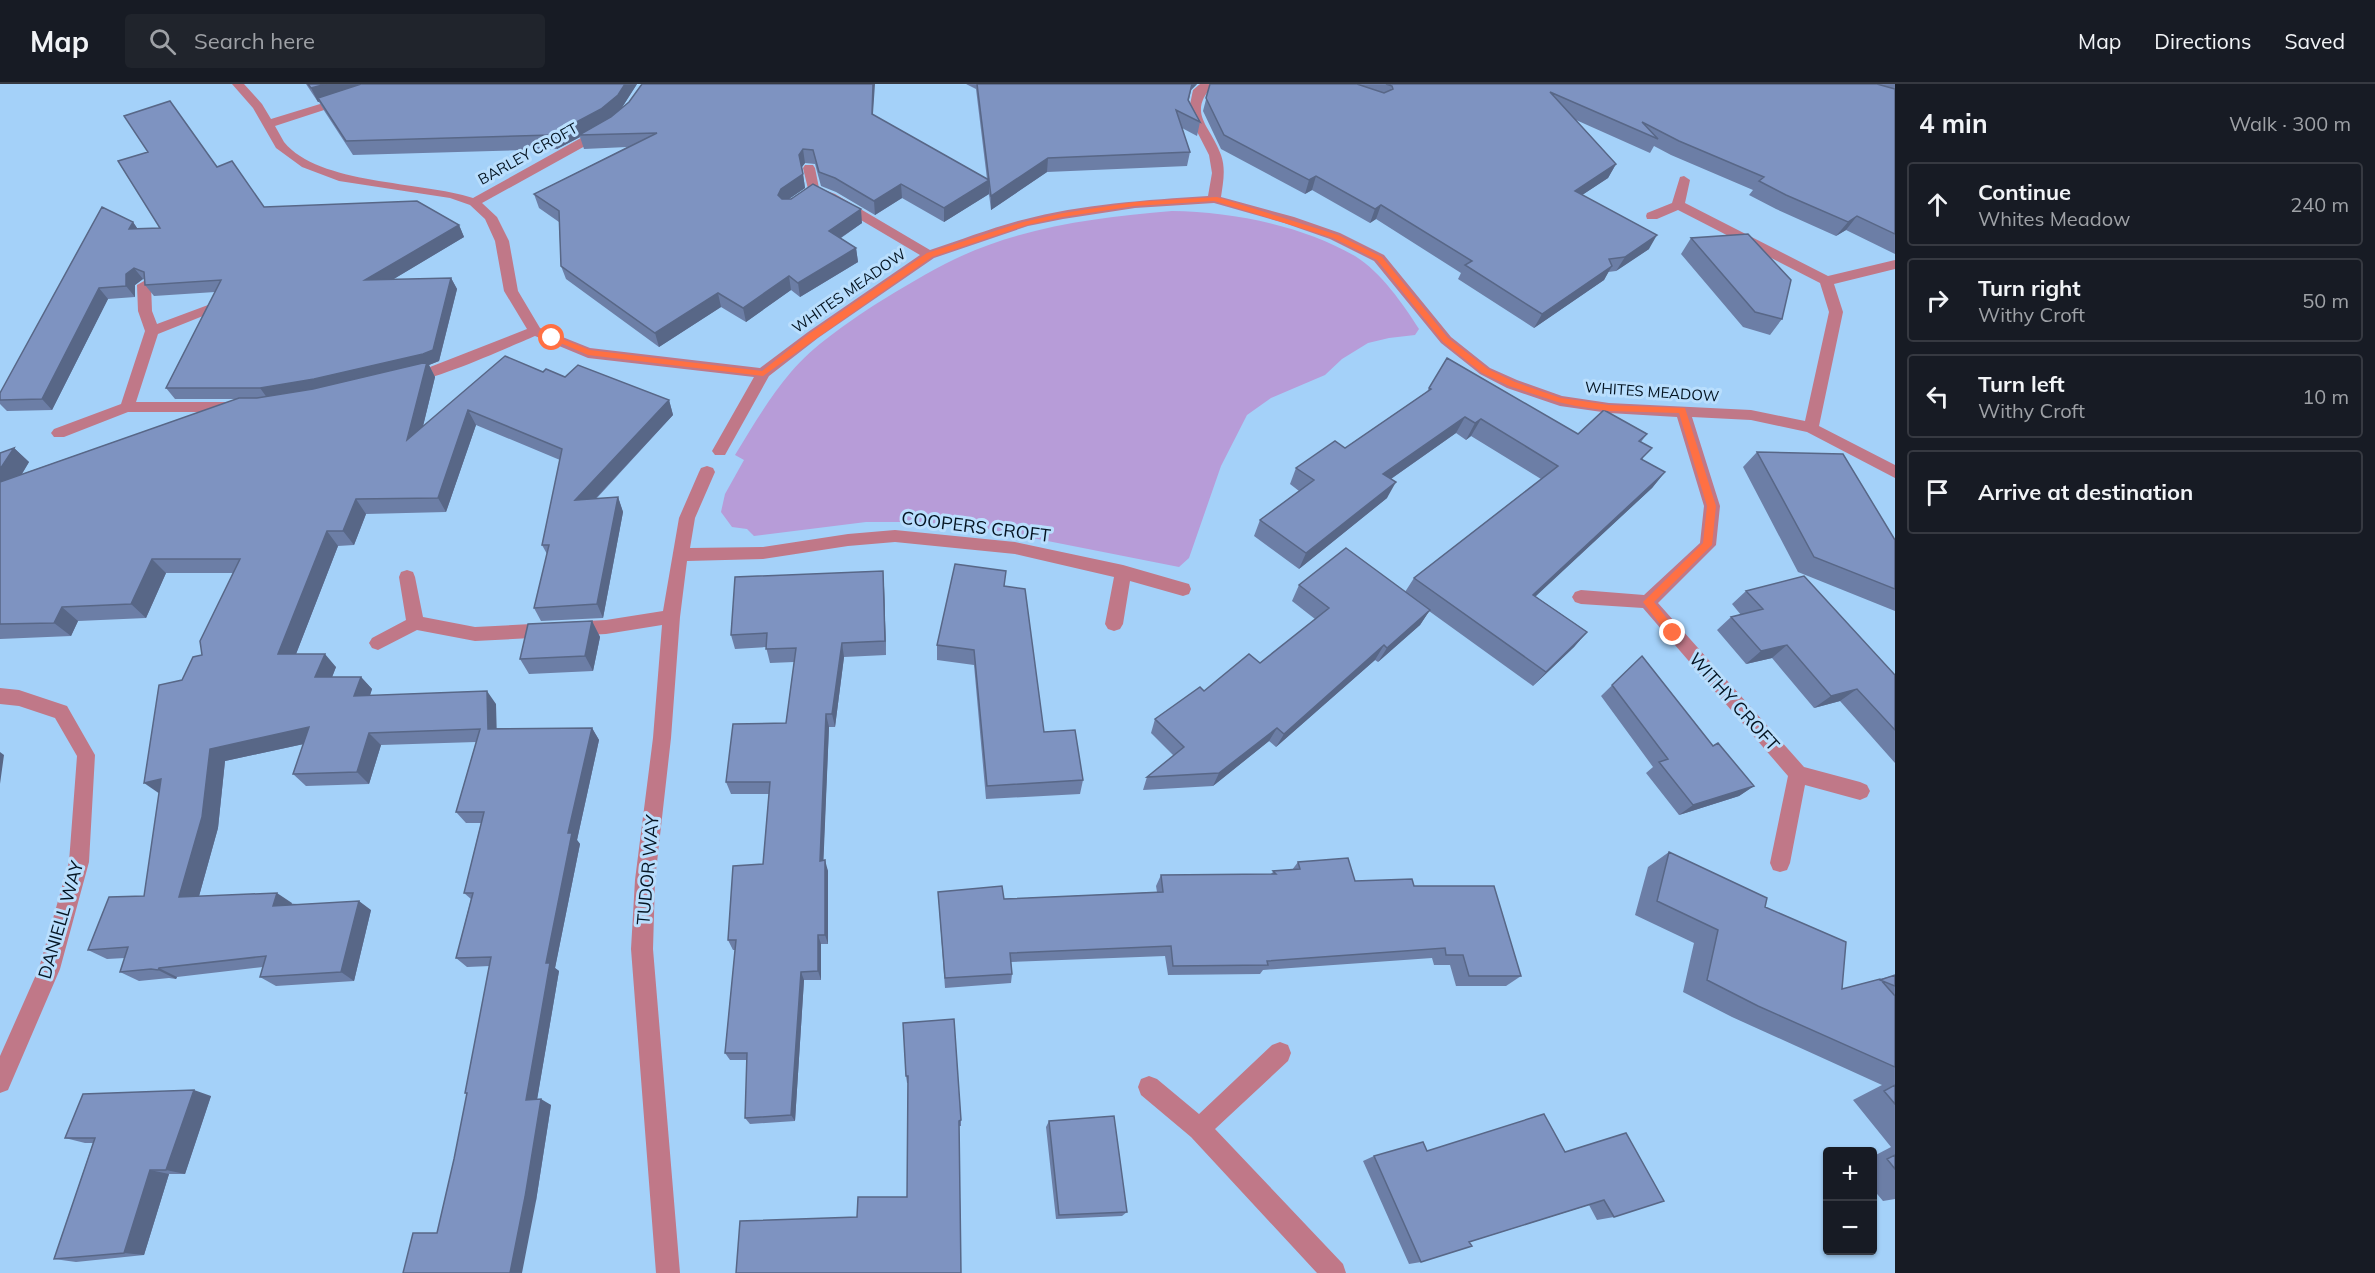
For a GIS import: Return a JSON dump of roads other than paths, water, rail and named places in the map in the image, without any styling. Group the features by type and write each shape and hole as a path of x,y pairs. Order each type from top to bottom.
{"street":[{"path":"238,84 258,106 280,145 306,164 339,177 452,195 474,202 491,218 502,241 512,291 535,331 588,353 763,373 720,452"},
{"path":"269,124 360,95 379,84"},
{"path":"1208,84 1199,90 1194,114 1215,155 1218,173 1214,199"},
{"name":"BARLEY CROFT","path":"474,202 610,127"},
{"path":"809,168 809,193 831,197 929,255"},
{"path":"1678,205 1684,180"},
{"name":"WHITES MEADOW","path":"763,373 813,335 929,255 1025,223 1063,215 1135,204 1214,199 1289,220 1335,236 1379,258 1446,340 1485,371 1512,384 1560,400 1609,408 1751,415 1811,428 1895,472"},
{"path":"1652,216 1678,205"},
{"path":"1678,205 1826,281 1895,264"},
{"path":"1811,428 1836,312 1826,281"},
{"path":"127,407 152,331 145,311 144,285"},
{"path":"152,331 208,309"},
{"path":"391,382 434,371 535,331"},
{"path":"59,433 127,407 249,407"},
{"path":"1581,597 1648,602 1708,545 1712,506 1682,410"},
{"name":"TUDOR WAY","path":"668,1273 642,949 645,880 662,738 671,616 680,555 687,518 707,472"},
{"name":"COOPERS CROFT","path":"680,555 763,553 848,540 895,536 1015,548 1124,572 1183,589"},
{"path":"1114,624 1124,572"},
{"path":"407,577 416,623"},
{"name":"WITHY CROFT","path":"1648,602 1674,635 1798,774"},
{"path":"378,643 416,623 475,634 606,627 671,616"},
{"name":"DANIELL WAY","path":"0,696 19,698 61,712 86,755 79,862 50,969 0,1082"},
{"path":"1780,863 1798,774 1860,791"},
{"path":"1199,1129 1280,1053"},
{"path":"1149,1087 1199,1129 1334,1273"}]}
